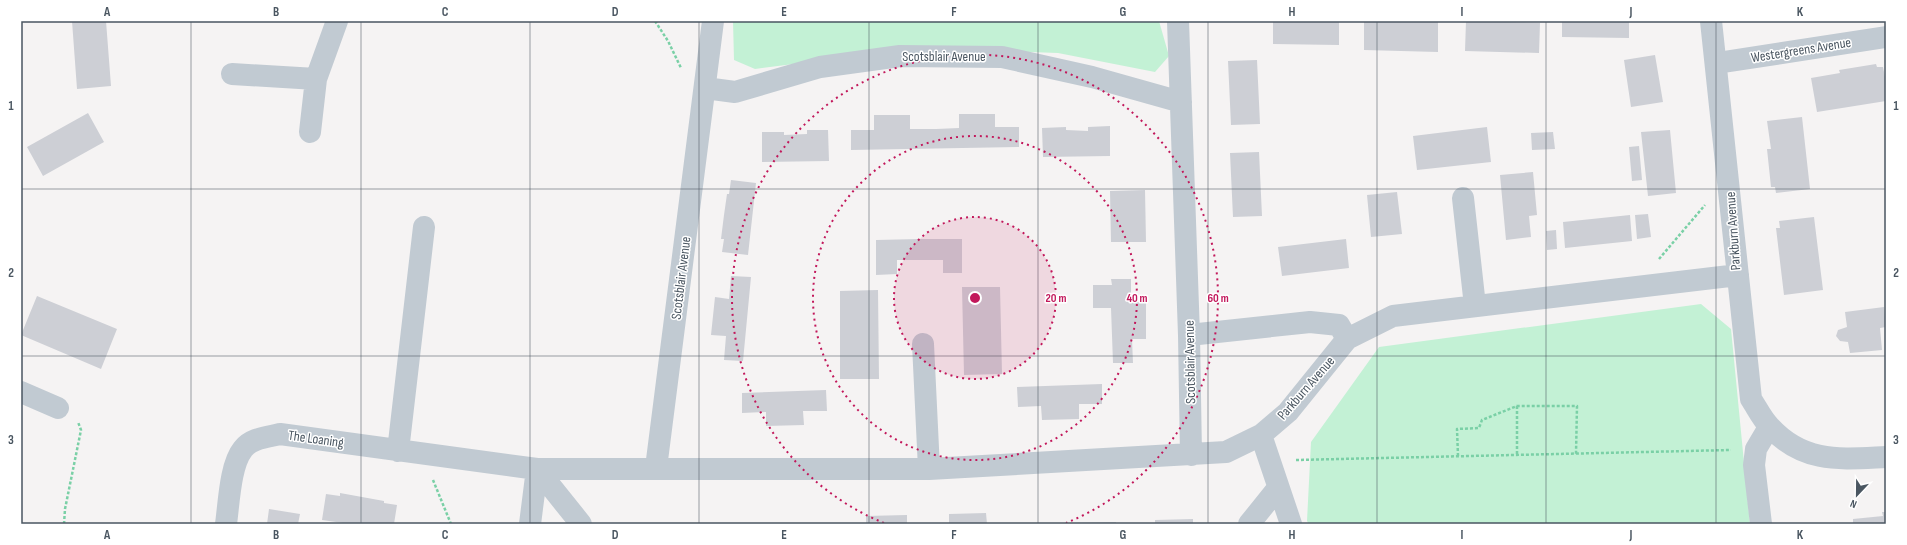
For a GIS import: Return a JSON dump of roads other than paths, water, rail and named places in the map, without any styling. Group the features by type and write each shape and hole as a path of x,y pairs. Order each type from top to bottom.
{"street":[{"path":"310,132 316,79 337,21"},
{"name":"Scotsblair Avenue","path":"656,468 713,21"},
{"name":"Scotsblair Avenue","path":"1178,21 1189,334 1191,455"},
{"name":"Parkburn Avenue","path":"1261,435 1288,412 1347,339 1393,316 1738,275 1717,63 1711,21"},
{"name":"Westergreens Avenue","path":"1717,63 1886,37"},
{"name":"Scotsblair Avenue","path":"705,88 735,92 820,67 900,56 1002,56 1092,77 1181,102"},
{"path":"232,74 316,79"},
{"path":"1463,198 1475,306"},
{"path":"398,451 424,227"},
{"path":"1738,275 1752,399 1769,427 1793,446 1814,456 1841,459 1886,457"},
{"path":"1189,334 1310,322 1339,326 1347,339"},
{"path":"923,344 929,468"},
{"path":"21,392 58,408"},
{"path":"1761,524 1754,465 1756,449 1769,427"},
{"name":"The Loaning","path":"226,524 235,463 244,448 259,439 280,434 422,455 537,469"},
{"path":"537,469 929,468 1226,452 1261,435 1291,524"},
{"path":"530,524 537,469"},
{"path":"537,469 581,524"},
{"path":"1249,524 1278,488"}]}
